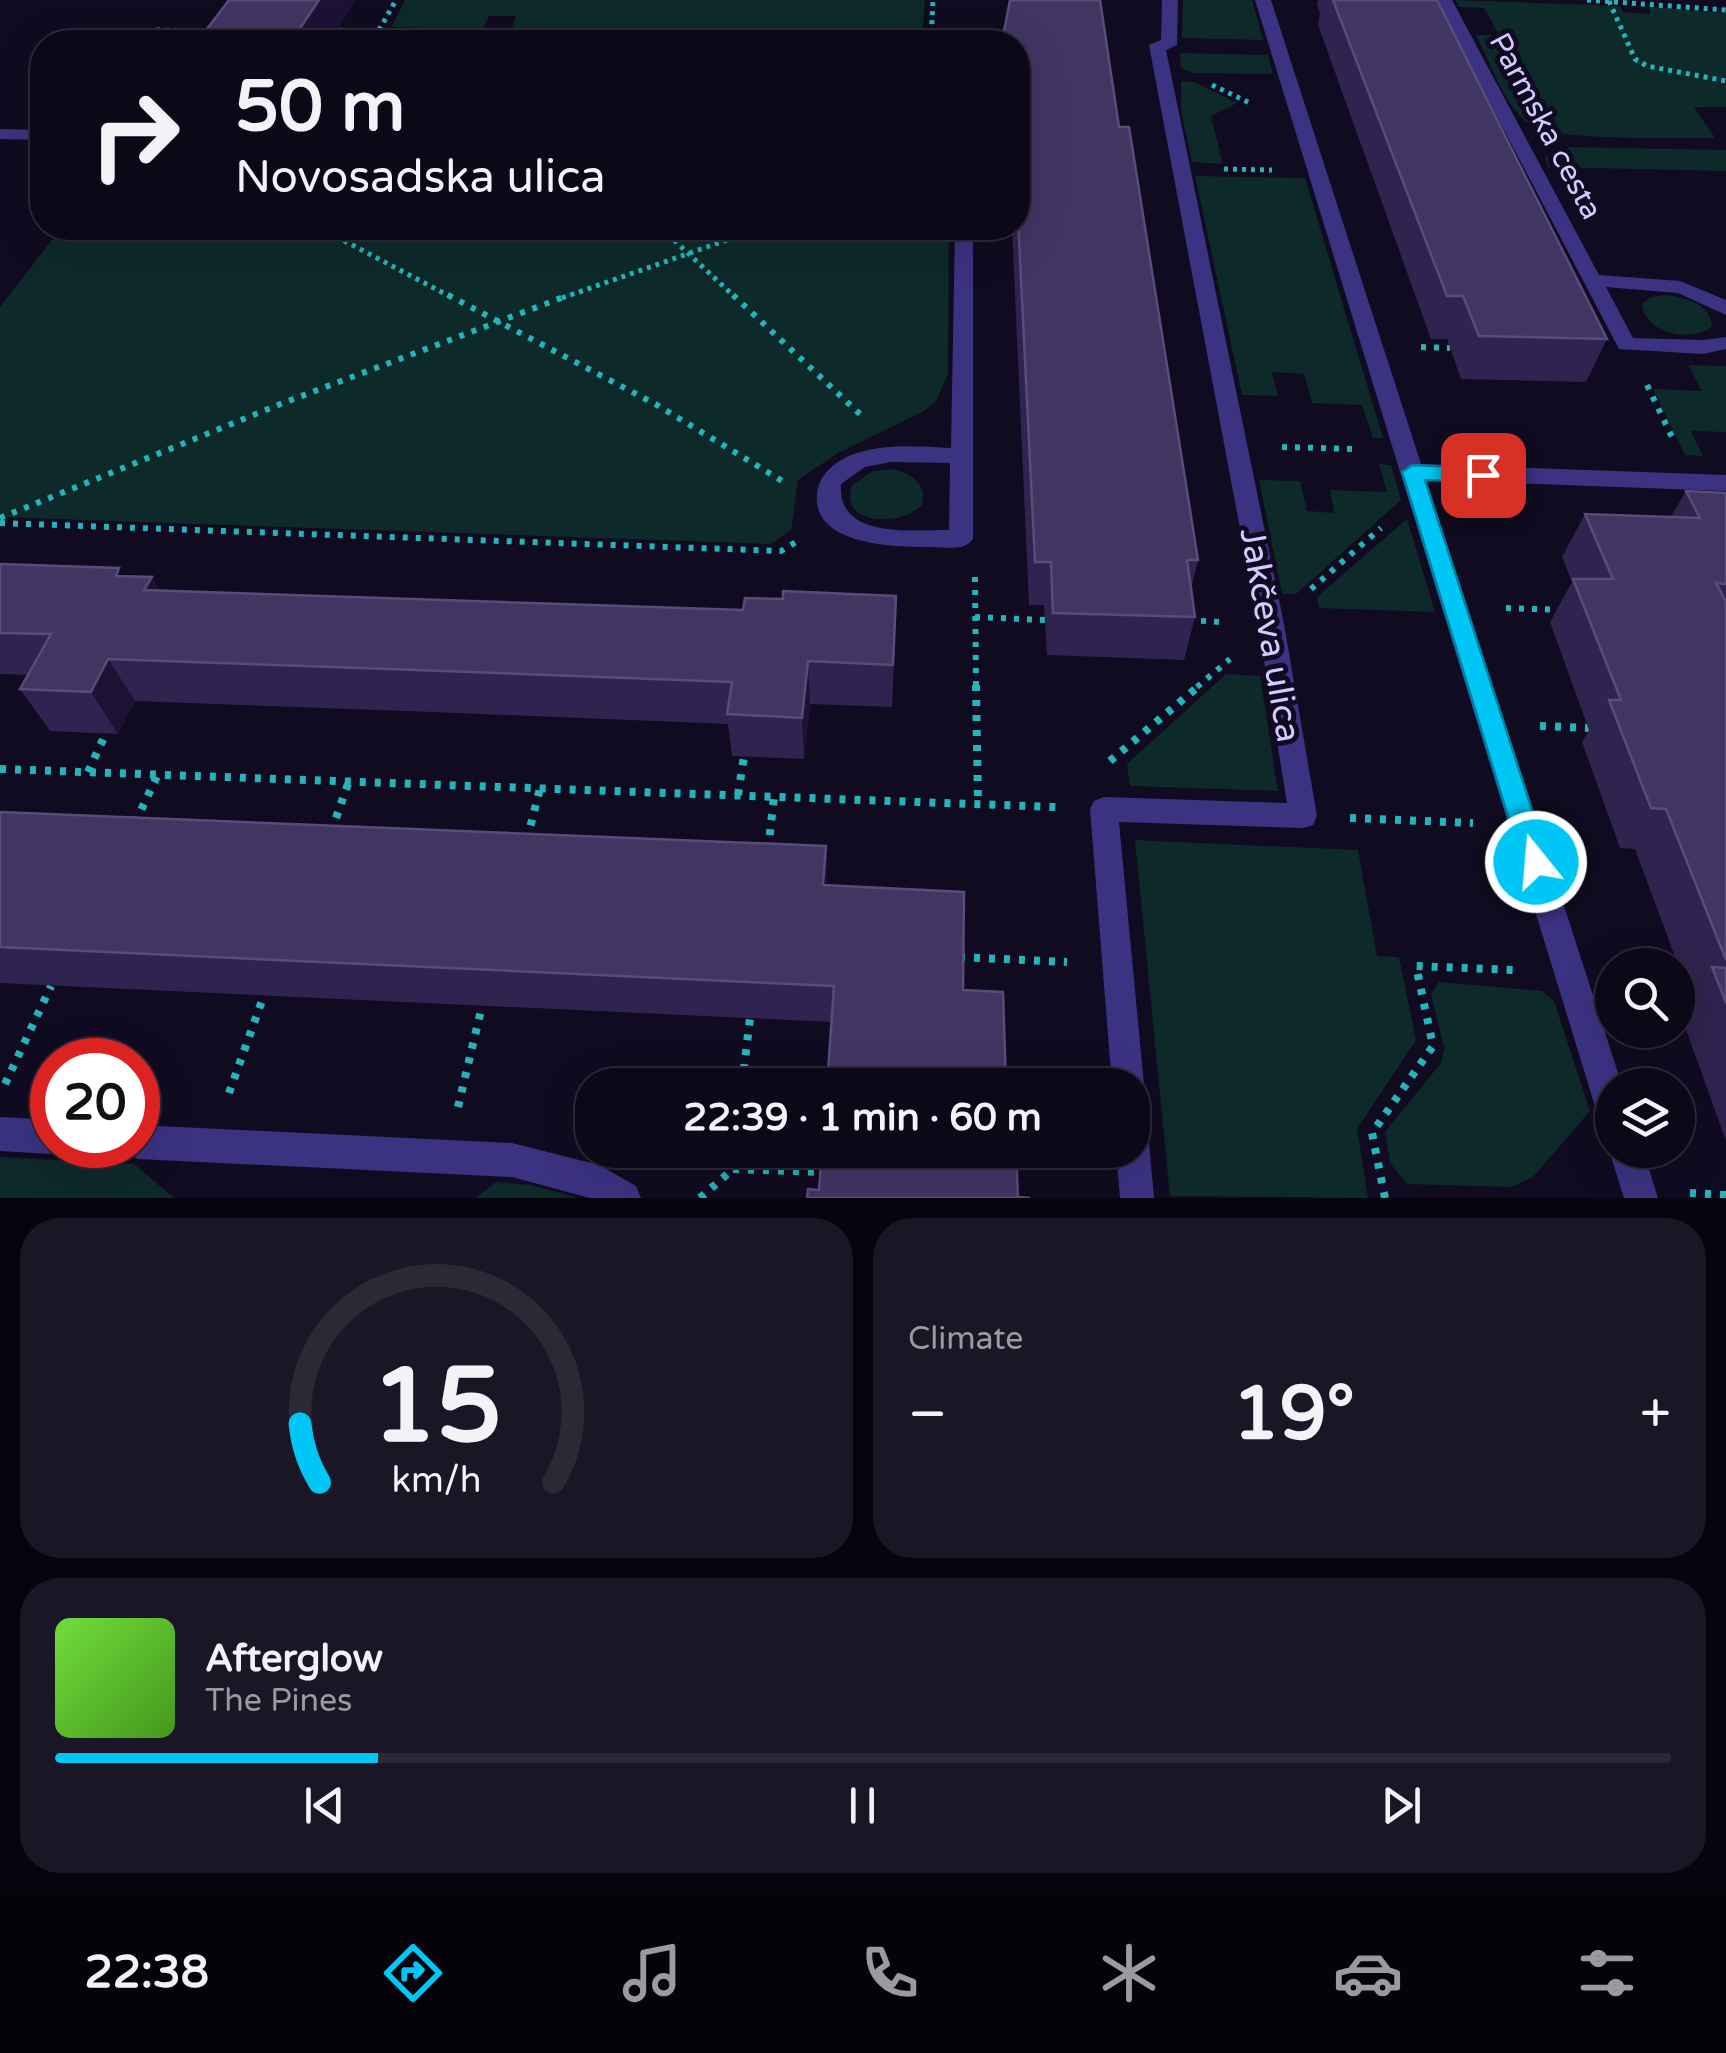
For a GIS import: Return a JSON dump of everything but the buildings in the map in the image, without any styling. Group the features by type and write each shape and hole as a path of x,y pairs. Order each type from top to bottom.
{"street":[{"name":"Jakčeva ulica","path":"1170,0 1170,44 1157,45 1271,624 1304,816"},
{"path":"1263,0 1600,1068"},
{"name":"Parmska cesta","path":"1444,0 1626,344"},
{"path":"0,134 30,134"},
{"path":"961,456 901,454 852,462 830,482 831,508 858,532 961,539 964,240"},
{"path":"1594,281 1680,286 1707,296 1726,309"},
{"path":"1626,344 1702,347 1726,343"},
{"path":"1412,472 1726,484"},
{"path":"1127,1068 1104,809 1304,816"},
{"path":"0,1134 30,1136"},
{"path":"160,1143 445,1157 556,1168 587,1177 624,1198"},
{"path":"1134,1168 1137,1198"},
{"path":"1632,1168 1642,1198"}],"path":[{"path":"379,30 396,0"},
{"path":"931,30 932,0"},
{"path":"1587,0 1726,10"},
{"path":"1609,2 1635,58 1647,66 1726,82"},
{"path":"326,30 348,30"},
{"path":"1162,75 1192,76 1304,129"},
{"path":"1182,168 1318,172"},
{"path":"0,520 781,551 831,508 657,405 342,240"},
{"path":"675,240 901,454"},
{"path":"0,520 242,418 724,240"},
{"path":"1626,344 1694,482"},
{"path":"1236,446 1412,472"},
{"path":"0,769 1104,809 1106,764 1271,624 1412,472"},
{"path":"961,539 961,564 974,565 978,804"},
{"path":"1455,606 1565,610"},
{"path":"975,617 1045,620"},
{"path":"88,772 106,733"},
{"path":"738,795 744,756"},
{"path":"128,840 158,774"},
{"path":"327,844 349,781"},
{"path":"524,855 540,788"},
{"path":"766,863 774,797"},
{"path":"1304,816 1524,826"},
{"path":"960,957 1118,964"},
{"path":"1385,1198 1372,1133 1432,1046 1416,966 1570,972"},
{"path":"0,1094 51,986"},
{"path":"210,1146 264,995"},
{"path":"445,1157 482,1006"},
{"path":"744,1068 750,1018"},
{"path":"700,1198 733,1169 824,1172"}],"green space":[{"path":"405,0 925,0 923,30 511,30 516,16 489,16 483,29 391,27"},
{"path":"1183,0 1252,0 1263,40 1182,38"},
{"path":"1456,0 1620,6 1623,12 1650,14 1649,7 1726,13 1726,107 1694,107 1715,138 1563,134 1528,123 1505,94 1476,35 1499,35 1484,8 1459,7"},
{"path":"1180,53 1268,55 1273,74 1192,73 1181,68"},
{"path":"1181,81 1194,82 1237,103 1211,116 1223,164 1192,162 1181,111"},
{"path":"1569,147 1726,150 1726,171 1548,167 1545,158"},
{"path":"1195,176 1305,178 1383,438 1373,438 1362,405 1312,403 1304,374 1272,372 1278,396 1242,395"},
{"path":"52,240 949,240 948,374 936,401 924,411 838,453 798,480 791,530 771,544 0,517 0,307"},
{"path":"1666,295 1702,307 1712,326 1682,335 1651,322 1642,304 1651,297"},
{"path":"1688,365 1726,366 1726,432 1691,431 1703,456 1685,455 1653,389 1702,391"},
{"path":"1379,464 1391,465 1401,500 1296,594 1282,594 1259,480 1300,481 1307,511 1334,513 1330,490 1387,492"},
{"path":"892,469 906,473 920,485 922,505 887,519 874,519 854,509 850,499 852,485 873,471"},
{"path":"1407,519 1435,612 1319,608 1317,597"},
{"path":"1226,674 1260,676 1278,791 1130,786 1127,764"},
{"path":"1135,840 1358,850 1377,956 1399,957 1416,1040 1357,1129 1368,1198 1170,1196"},
{"path":"1439,982 1542,991 1554,1001 1590,1111 1533,1177 1511,1187 1407,1184 1390,1163 1385,1132 1441,1063 1444,1048 1431,994"},
{"path":"0,1157 30,1159 30,1168 139,1168 174,1198 0,1198"},
{"path":"496,1182 531,1185 579,1198 476,1198"}],"route":[{"path":"1483,475 1412,472 1536,862"}]}
